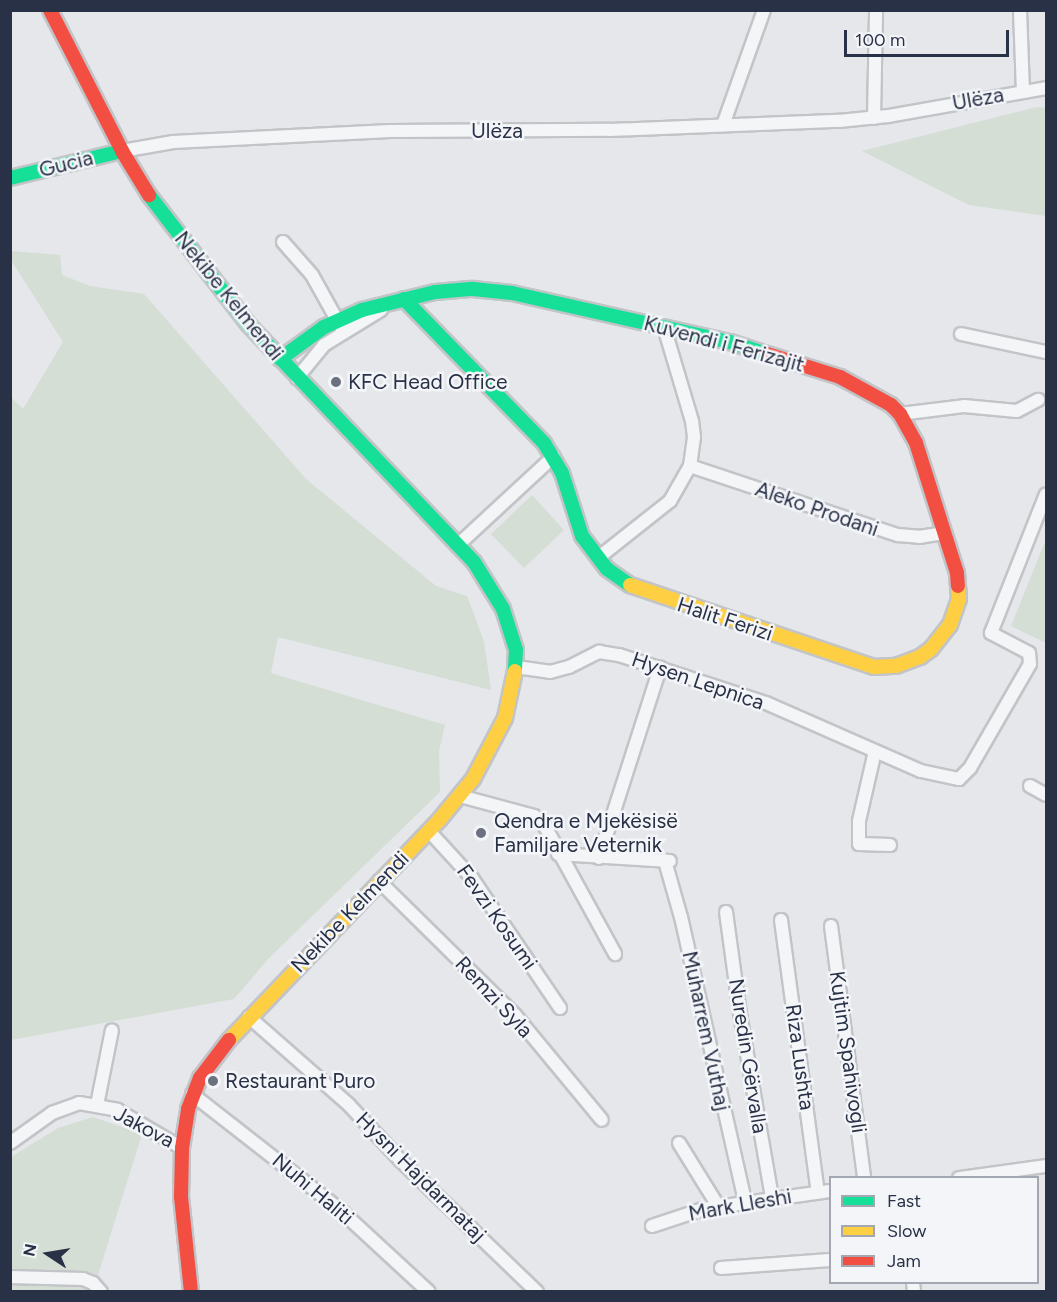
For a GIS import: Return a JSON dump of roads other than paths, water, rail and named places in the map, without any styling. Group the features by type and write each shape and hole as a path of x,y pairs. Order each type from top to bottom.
{"street":[{"name":"Nekibe Kelmendi","path":"50,10 122,151 160,212 241,315 280,359 459,544 486,578 503,609 512,634 516,667 505,718 483,762 460,796 249,1017 210,1062 192,1094 182,1148 181,1197 191,1292"},
{"path":"723,124 764,10"},
{"path":"874,118 876,10"},
{"path":"1020,10 1023,92"},
{"name":"Ulëza","path":"122,151 173,142 379,132 610,130 874,118 1047,88"},
{"name":"Gucia","path":"10,178 122,151"},
{"path":"284,242 312,275 340,326"},
{"name":"Kuvendi i Ferizajit","path":"401,300 454,290 490,290 730,342 840,377 881,398 900,414"},
{"path":"280,359 378,304 401,300"},
{"name":"Halit Ferizi","path":"401,300 554,456 582,536 616,577 638,590 859,663 886,667 908,662 931,649 946,632 956,612 958,579 916,443 900,414"},
{"path":"297,378 340,326"},
{"path":"598,558 670,501 690,466 694,437 692,421 664,327"},
{"path":"961,334 1047,352"},
{"path":"900,414 964,406 1017,411 1038,400"},
{"path":"459,544 554,456"},
{"name":"Aleko Prodani","path":"690,466 898,535 919,537 945,533"},
{"name":"Hysen Lepnica","path":"516,667 540,671 559,670 599,652 607,652 766,703 921,771 953,780 960,779 970,768 1030,664 1029,652 991,633 1046,494"},
{"path":"599,858 660,668"},
{"path":"875,751 859,821 859,844 890,845"},
{"path":"1030,786 1047,795"},
{"path":"460,796 534,816 548,828 558,854 615,954"},
{"name":"Fevzi Kosumi","path":"429,831 472,878 560,1008"},
{"name":"Muharrem Vuthaj","path":"558,854 667,861 745,1202"},
{"name":"Remzi Syla","path":"379,882 515,1015 573,1088 602,1120"},
{"name":"Nuredin Gërvalla","path":"726,912 740,1014 772,1198"},
{"name":"Riza Lushta","path":"781,920 818,1193"},
{"name":"Kujtim Spahivogli","path":"831,926 864,1176"},
{"name":"Hysni Hajdarmataj","path":"249,1017 349,1105 401,1161 537,1292"},
{"path":"97,1105 112,1030"},
{"name":"Nuhi Haliti","path":"192,1094 339,1209 429,1292"},
{"name":"Jakova","path":"10,1143 65,1107 79,1103 97,1105 132,1117 182,1148"},
{"path":"10,1132 34,1126"},
{"path":"679,1143 718,1206"},
{"path":"974,1176 1047,1166"},
{"name":"Mark Lleshi","path":"652,1226 683,1214 718,1206 829,1191"},
{"path":"721,1268 829,1260"},
{"path":"10,1277 83,1279 93,1283 101,1292"}],"place":[{"name":"KFC Head Office","path":"336,382"},
{"name":"Qendra e Mjekësisë Familjare Veternik","path":"481,833"},
{"name":"Restaurant Puro","path":"213,1081"}]}
